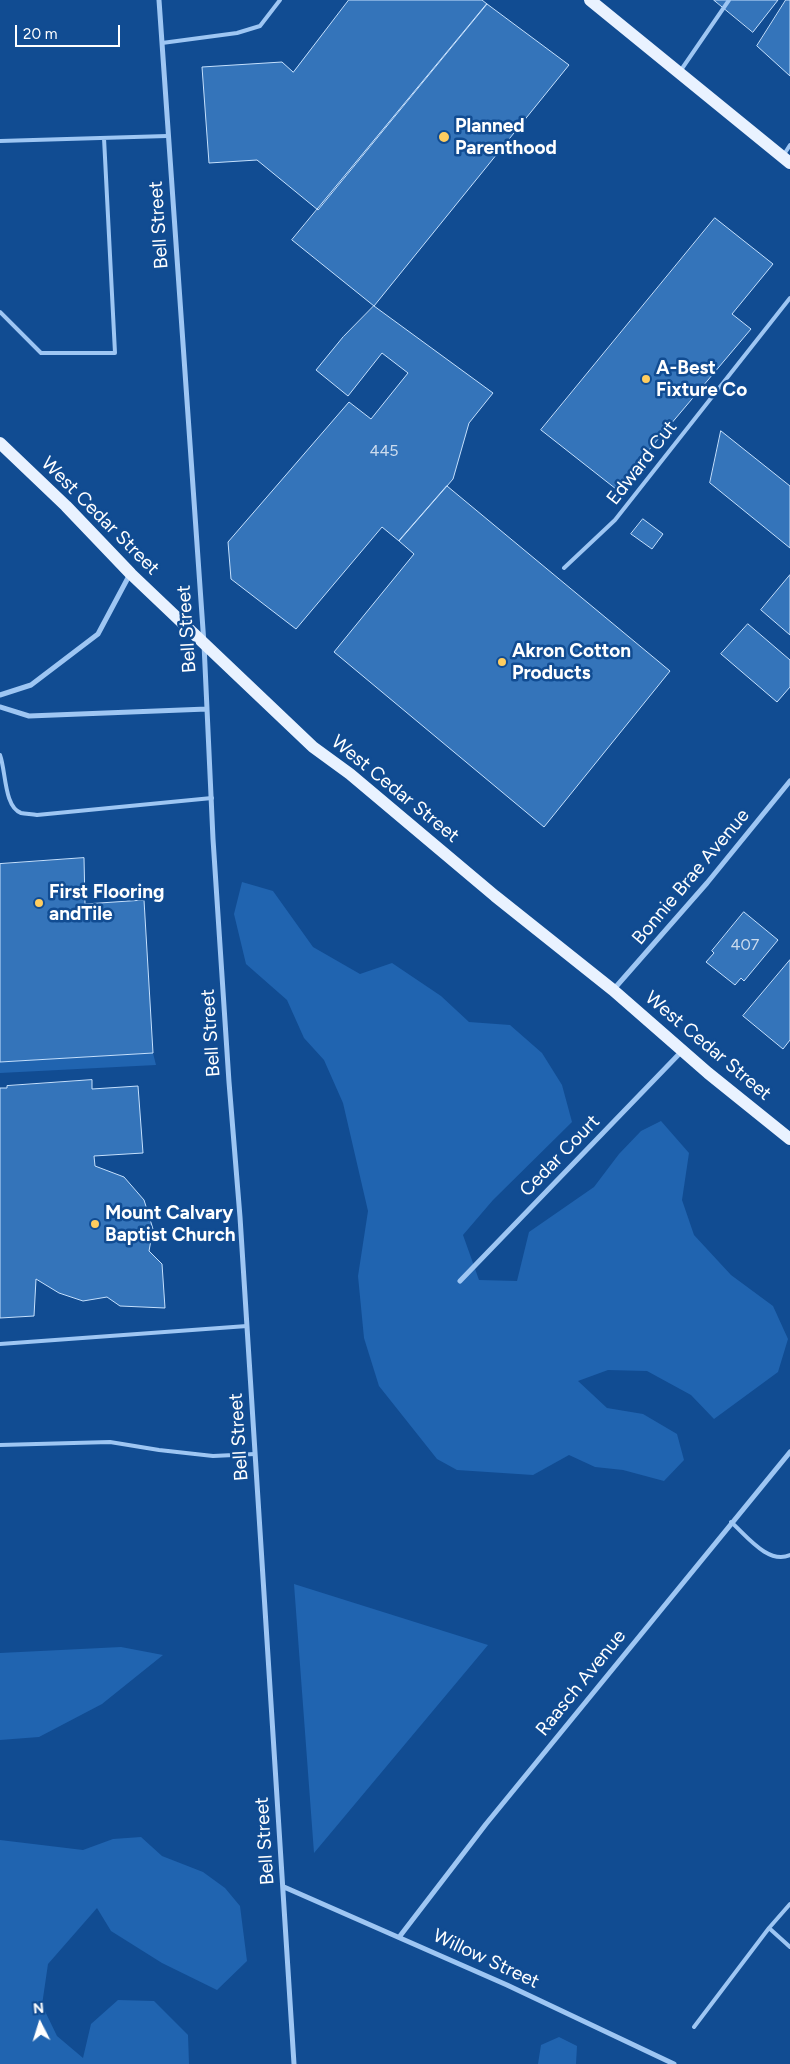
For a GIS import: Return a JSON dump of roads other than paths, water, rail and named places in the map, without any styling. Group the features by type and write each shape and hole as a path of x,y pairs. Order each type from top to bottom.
{"main road":[{"path":"590,0 786,160"},
{"name":"West Cedar Street","path":"0,443 66,506 131,574 313,747 350,774 495,896 613,990 683,1051 790,1139"}],"street":[{"name":"Bell Street","path":"159,0 204,644 229,1082 247,1326 294,2064"},
{"path":"0,695 31,685 98,634 131,574"},
{"path":"0,707 29,716 207,710"},
{"name":"Bonnie Brae Avenue","path":"613,990 707,883 790,781"},
{"name":"Cedar Court","path":"460,1281 683,1051"},
{"name":"Raasch Avenue","path":"400,1936 486,1824 790,1452"},
{"name":"Willow Street","path":"284,1887 400,1936 674,2064"}],"lane":[{"path":"162,43 237,33 260,26 280,0"},
{"path":"679,72 729,0"},
{"path":"0,141 167,136"},
{"path":"0,312 41,353 115,353 104,138"},
{"path":"786,160 790,145"},
{"name":"Edward Cut","path":"564,568 615,520 790,298"},
{"path":"0,756 4,765 10,804 20,813 37,815 212,798"},
{"path":"0,1344 247,1326"},
{"path":"0,1445 110,1442 213,1456 255,1454"},
{"path":"731,1522 769,1556 790,1555"},
{"path":"694,2027 769,1928 790,1904"},
{"path":"769,1928 790,1947"}],"place":[{"name":"Planned Parenthood","path":"444,137"},
{"name":"A-Best Fixture Co","path":"646,379"},
{"name":"Akron Cotton Products","path":"502,662"},
{"name":"First Flooring andTile","path":"39,903"},
{"name":"Mount Calvary Baptist Church","path":"95,1224"}]}
